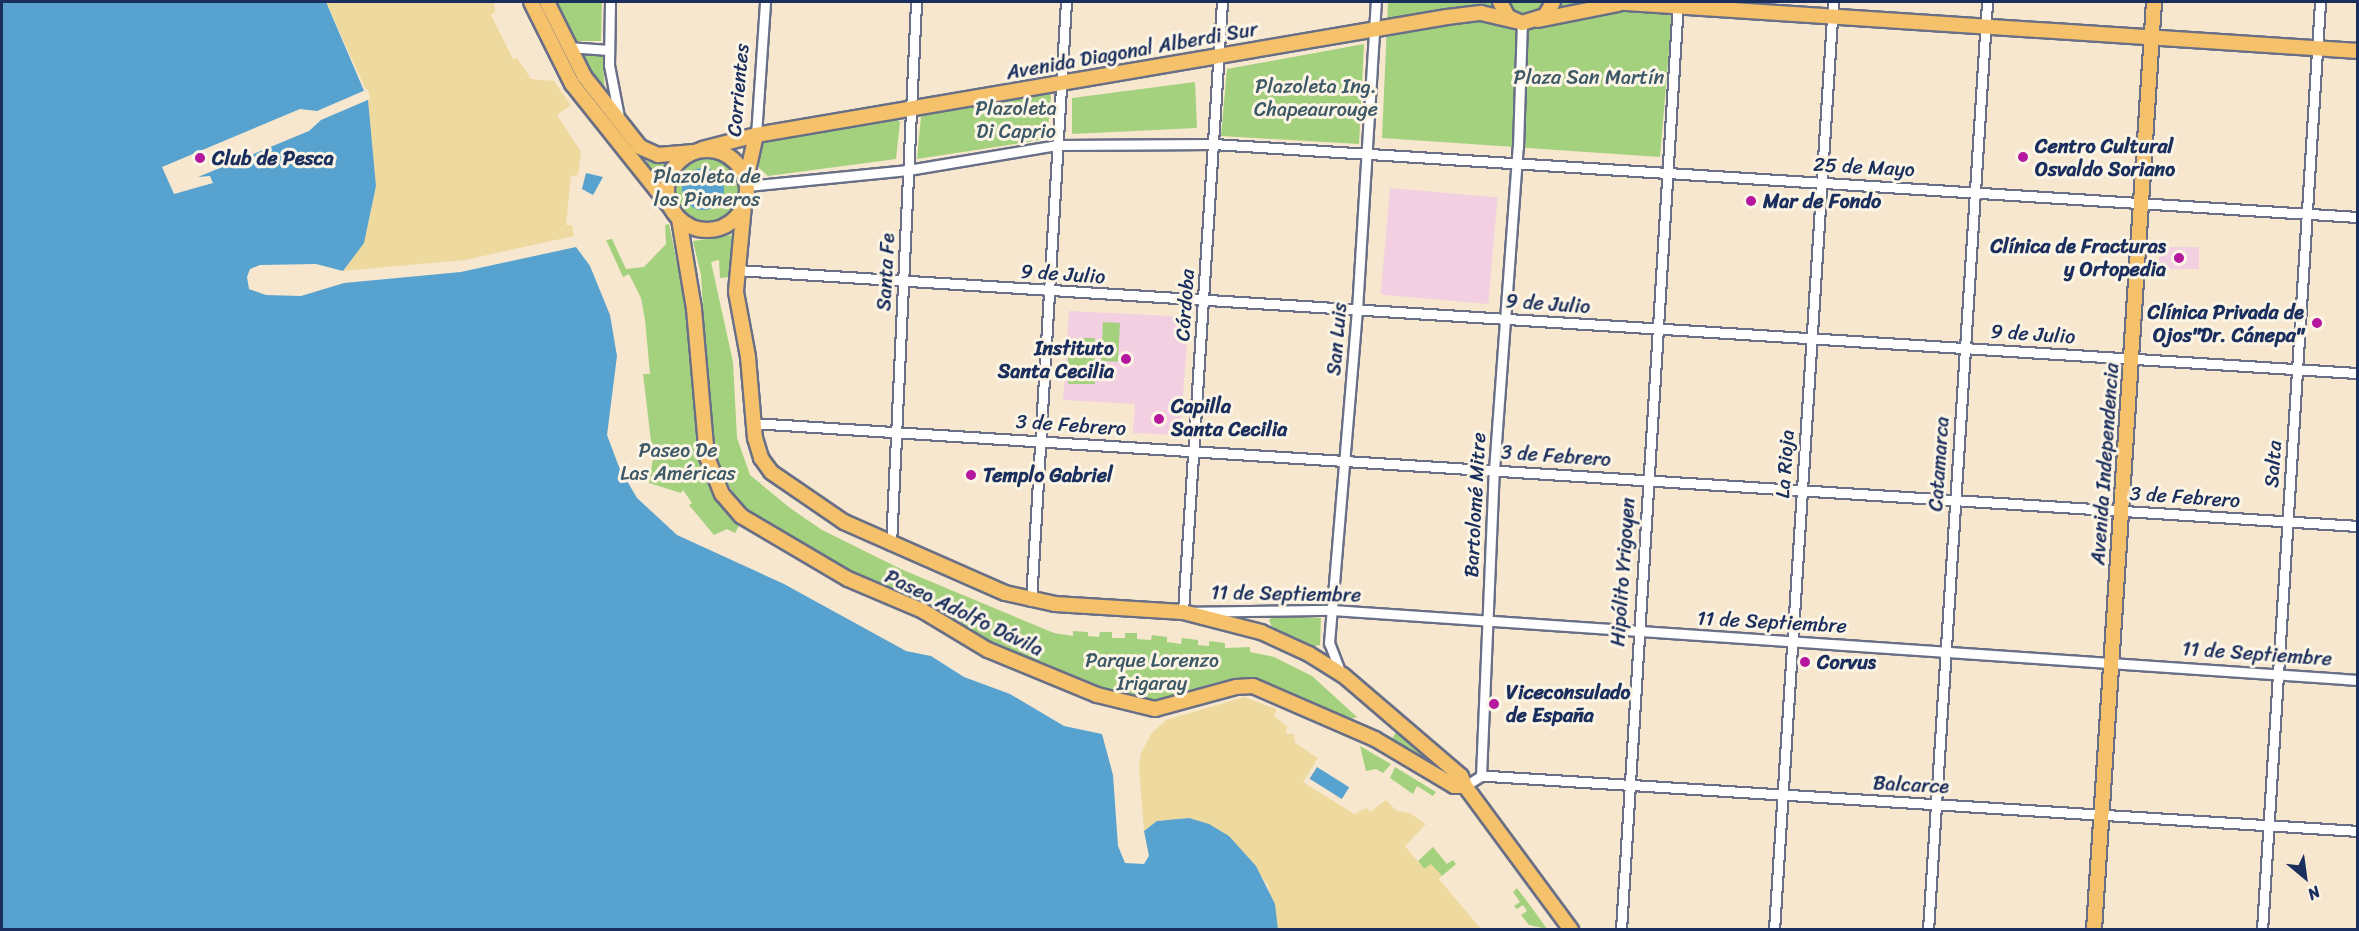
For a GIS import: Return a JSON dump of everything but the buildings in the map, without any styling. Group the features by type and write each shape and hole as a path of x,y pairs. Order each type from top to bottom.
{"main road":[{"path":"531,2 572,84 676,216 697,229 716,228 731,222 744,205"},
{"path":"547,2 567,47 621,125 652,154 696,151 730,157 746,183 736,270 738,308 748,357 752,423 761,458 771,472 831,515 891,545 1031,601 1183,612 1279,639 1343,675 1461,776 1465,786 1571,930"},
{"path":"1448,17 1458,12 1462,2"},
{"path":"1500,2 1503,11 1519,22"},
{"path":"1538,21 1552,2"},
{"name":"Avenida Diagonal Alberdi Sur","path":"696,151 756,135 1448,17 1481,14 1519,22 1538,21 1615,2 2358,51"},
{"name":"Avenida Independencia","path":"2094,930 2154,2"},
{"name":"Corrientes","path":"746,183 756,135"},
{"path":"676,216 671,178 678,164 696,151"},
{"name":"Paseo Adolfo Dávila","path":"676,216 694,309 707,457 722,494 741,516 848,579 922,610 988,650 1097,695 1155,709 1236,687 1253,686 1375,739 1454,786 1465,786"},
{"path":"1375,739 1389,730 1390,715"}],"street":[{"path":"610,2 609,50 621,125"},
{"name":"Corrientes","path":"756,135 765,2"},
{"name":"Santa Fe","path":"891,545 916,2"},
{"path":"1031,601 1066,2"},
{"name":"Córdoba","path":"1183,612 1222,2"},
{"name":"San Luis","path":"1343,675 1330,650 1357,310 1376,2"},
{"name":"La Rioja","path":"1774,930 1833,2"},
{"name":"Catamarca","path":"1928,930 1973,192 1987,2"},
{"name":"Salta","path":"2262,930 2320,2"},
{"name":"Hipólito Yrigoyen","path":"1621,930 1628,785 1678,5"},
{"name":"Bartolomé Mitre","path":"1481,776 1494,470 1517,164 1519,22"},
{"path":"567,47 609,50"},
{"name":"25 de Mayo","path":"746,183 908,170 1058,145 1213,144 2358,217"},
{"name":"9 de Julio","path":"736,270 2358,373"},
{"name":"3 de Febrero","path":"752,423 2358,526"},
{"name":"11 de Septiembre","path":"1183,612 1332,610 1487,623 1945,650 2358,680"},
{"path":"1465,786 1481,776"},
{"name":"Balcarce","path":"1481,776 2358,831"}],"shaded area":[{"path":"1390,188 1498,197 1488,304 1381,295"},
{"name":"Clínica de Fracturas y Ortopedia","path":"2159,247 2199,247 2199,269 2159,269"},
{"name":"Instituto Santa Cecilia","path":"1069,311 1189,317 1180,435 1133,433 1135,404 1063,400"}],"green space":[{"path":"551,2 602,2 601,41 572,41"},
{"name":"Plaza San Martín","path":"1388,2 1673,2 1660,157 1382,138"},
{"name":"Plazoleta Ing. Chapeaurouge","path":"1364,44 1359,144 1221,136 1227,69"},
{"path":"579,55 603,56 605,98"},
{"path":"1195,82 1197,128 1072,134 1072,98"},
{"name":"Plazoleta Di Caprio","path":"1047,92 1051,95 1047,139 917,159 921,116"},
{"path":"896,118 900,122 896,159 768,176 759,168 759,145 766,139"},
{"name":"Plazoleta de los Pioneros","path":"707,155 720,158 730,165 737,175 740,188 737,201 730,211 720,218 707,221 694,218 684,211 677,201 674,188 677,175 684,165 694,158"},
{"path":"645,161 671,164 665,184 664,184"},
{"name":"Paseo De Las Américas","path":"669,224 688,317 702,458 715,495 740,524 735,533 727,529 714,535 689,505 692,503 683,490 681,493 649,483 653,458 643,374 650,374 645,320 641,298 629,274 623,277 606,240 612,239 626,269 644,267 666,244 665,225"},
{"name":"Parque Lorenzo Irigaray","path":"732,235 729,277 720,278 719,260 711,262 733,362 737,438 750,475 790,508 822,530 903,570 1054,633 1073,636 1073,631 1088,632 1088,636 1099,637 1100,632 1112,632 1112,638 1125,638 1125,633 1137,633 1137,639 1151,640 1152,635 1167,637 1167,642 1181,644 1182,638 1198,640 1198,645 1209,646 1209,641 1225,643 1225,648 1250,647 1250,652 1274,657 1312,676 1357,717 1350,719 1252,678 1219,683 1153,703 1104,691 992,645 929,607 849,573 742,506 721,473 711,439 701,275 693,241"},
{"path":"1103,322 1120,323 1118,362 1101,361"},
{"path":"1068,338 1095,338 1095,384 1068,384"},
{"path":"1274,616 1321,618 1320,645 1314,646 1272,627 1269,620"},
{"path":"1397,730 1457,781 1392,739"},
{"path":"1360,746 1391,764 1383,773 1376,769 1366,771"},
{"path":"1395,767 1436,792 1433,796 1417,786 1413,794 1390,778"},
{"path":"1433,847 1447,864 1453,860 1456,864 1442,876 1431,865 1424,869 1418,861"},
{"path":"1517,888 1547,929 1529,925 1521,915 1527,911 1523,905 1517,909 1514,906 1520,902 1513,892"}],"sand":[{"path":"326,2 494,2 495,12 491,15 513,59 517,58 531,79 554,81 571,105 557,115 581,152 578,175 571,176 566,225 572,225 574,236 465,260 343,271 364,243 376,186 366,90"},
{"path":"1244,697 1277,709 1274,716 1287,726 1286,734 1294,734 1295,743 1318,758 1303,782 1354,814 1367,808 1370,812 1386,800 1397,811 1410,813 1426,824 1405,846 1424,869 1431,864 1442,876 1439,879 1481,929 1278,929 1268,885 1229,836 1189,818 1158,821 1144,831 1139,767 1141,753 1151,734 1166,720"}],"water":[{"path":"2,2 326,2 368,100 376,186 364,243 343,271 316,264 260,265 250,269 247,277 249,289 266,295 301,296 344,283 461,272 576,247 590,266 610,315 617,356 607,435 619,467 637,498 677,535 784,584 906,651 931,656 964,677 1010,694 1064,726 1102,734 1113,775 1118,846 1125,863 1144,864 1149,856 1144,831 1157,821 1189,818 1209,824 1229,836 1256,866 1275,904 1278,930 2,930"},
{"path":"703,168 718,174 724,189 718,204 703,210 688,204 682,189 688,174"},
{"path":"586,173 603,177 593,195 582,189"},
{"path":"1317,767 1349,787 1342,799 1310,779"}],"pier":[{"path":"368,89 370,99 321,120 309,131 198,177 210,176 213,183 174,194 162,167 300,109 317,111"}],"place":[{"name":"Centro Cultural Osvaldo Soriano","path":"2023,157"},
{"name":"Club de Pesca","path":"200,158"},
{"name":"Mar de Fondo","path":"1751,201"},
{"name":"Clínica de Fracturas y Ortopedia","path":"2179,258"},
{"name":"Clínica Privada de Ojos\"Dr. Cánepa\"","path":"2317,323"},
{"name":"Instituto Santa Cecilia","path":"1126,359"},
{"name":"Capilla Santa Cecilia","path":"1159,419"},
{"name":"Templo Gabriel","path":"971,475"},
{"name":"Corvus","path":"1805,662"},
{"name":"Viceconsulado de España","path":"1494,704"}]}
